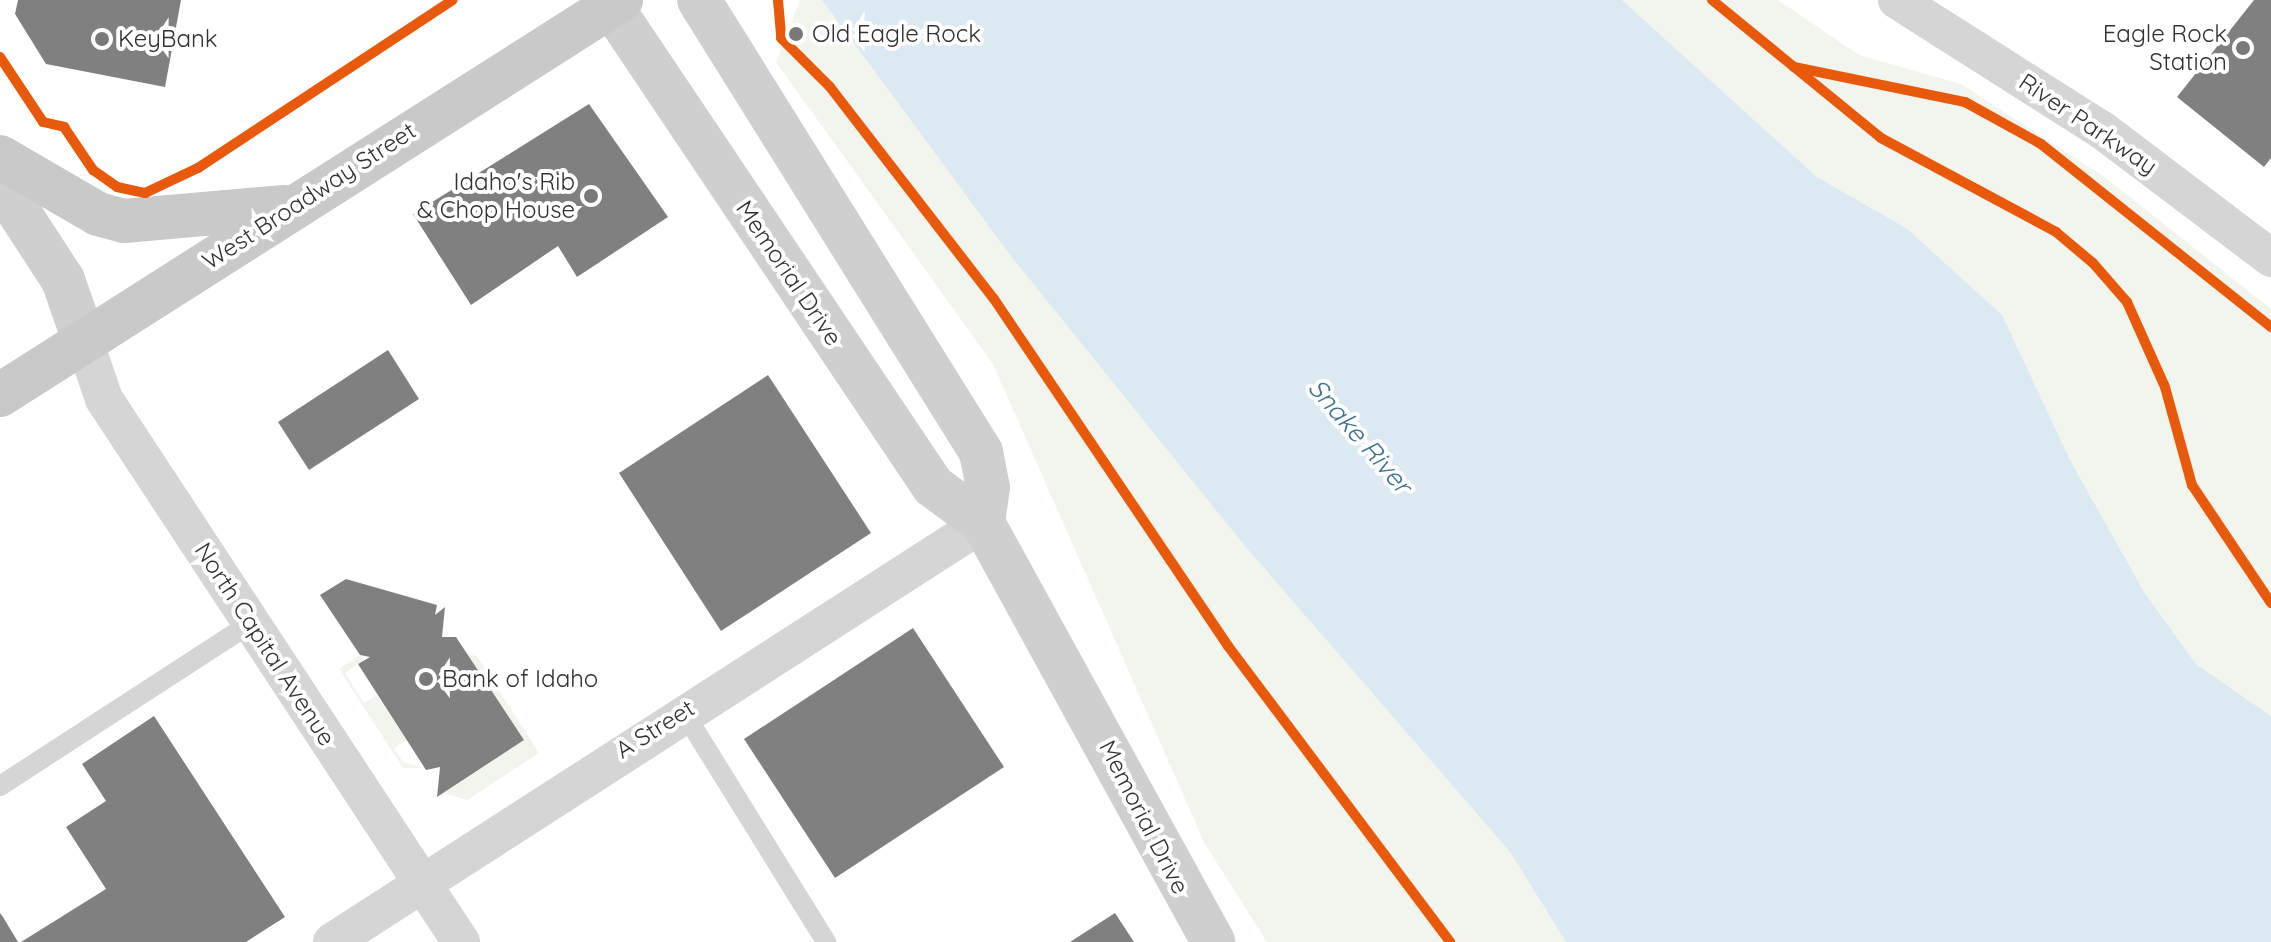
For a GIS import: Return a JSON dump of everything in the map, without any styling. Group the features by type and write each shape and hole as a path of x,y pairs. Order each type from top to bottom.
{"main road":[{"path":"699,0 981,452 988,487 983,523"},
{"name":"Memorial Drive","path":"616,3 933,486 983,523 1213,942"},
{"name":"West Broadway Street","path":"0,395 616,3"},
{"path":"0,157 124,221 295,205"},
{"path":"0,183 63,280 84,340"}],"street":[{"name":"River Parkway","path":"1897,0 2102,130 2271,258"},
{"name":"North Capital Avenue","path":"84,340 104,399 461,942"},
{"name":"A Street","path":"332,942 683,711 983,523"}],"lane":[{"path":"0,786 251,623"},
{"path":"683,711 826,942"}],"shaded area":[{"path":"800,0 822,0 1010,255 1244,545 1510,852 1566,942 1267,942 1205,844 993,364 776,62"},
{"path":"1622,0 1778,0 1859,55 1961,84 2106,178 2271,309 2271,716 2196,664 2144,592 2069,458 1906,228 1817,177"},
{"path":"467,654 477,656 539,753 467,800 444,793 524,740"},
{"path":"360,655 364,660 345,673 364,703 377,695 407,740 394,748 403,762 424,768 403,768 339,669"}],"water":[{"name":"Snake River","path":"822,0 1622,0 1817,177 1906,228 2002,315 2069,458 2144,592 2196,664 2271,716 2271,942 1566,942 1510,852 1244,545 1010,255"}],"building":[{"name":"KeyBank","path":"18,0 181,0 165,87 46,64 15,14"},
{"name":"Eagle Rock Station","path":"2254,0 2271,0 2271,158 2264,167 2177,97"},
{"path":"589,104 668,217 577,277 558,246 471,305 413,214"},
{"path":"388,350 419,399 309,470 278,422"},
{"path":"768,375 871,533 721,631 619,473"},
{"name":"Bank of Idaho","path":"346,579 437,605 435,615 445,607 442,637 456,637 524,740 437,797 440,767 426,770 358,664 370,657 360,655 320,595"},
{"path":"913,628 1004,767 835,878 744,739"},
{"path":"154,716 285,917 246,942 21,942 106,889 66,827 106,801 82,764"},
{"path":"0,913 3,917 18,942 0,942"},
{"path":"1115,913 1134,942 1070,942"}],"cycle path":[{"path":"0,57 43,122 64,127 93,170 117,187 145,193 198,168 453,0"},
{"path":"778,0 781,38 830,87 994,299 1228,646 1450,942"},
{"path":"1712,0 1881,138 2056,232 2093,263 2127,302 2165,387 2192,485 2271,603"},
{"path":"1794,67 1965,102 2041,144 2271,327"}],"place":[{"name":"Old Eagle Rock","path":"796,34"},
{"name":"KeyBank","path":"102,39"},
{"name":"Eagle Rock Station","path":"2243,48"},
{"name":"Idaho's Rib & Chop House","path":"591,196"},
{"name":"Bank of Idaho","path":"426,679"}]}
